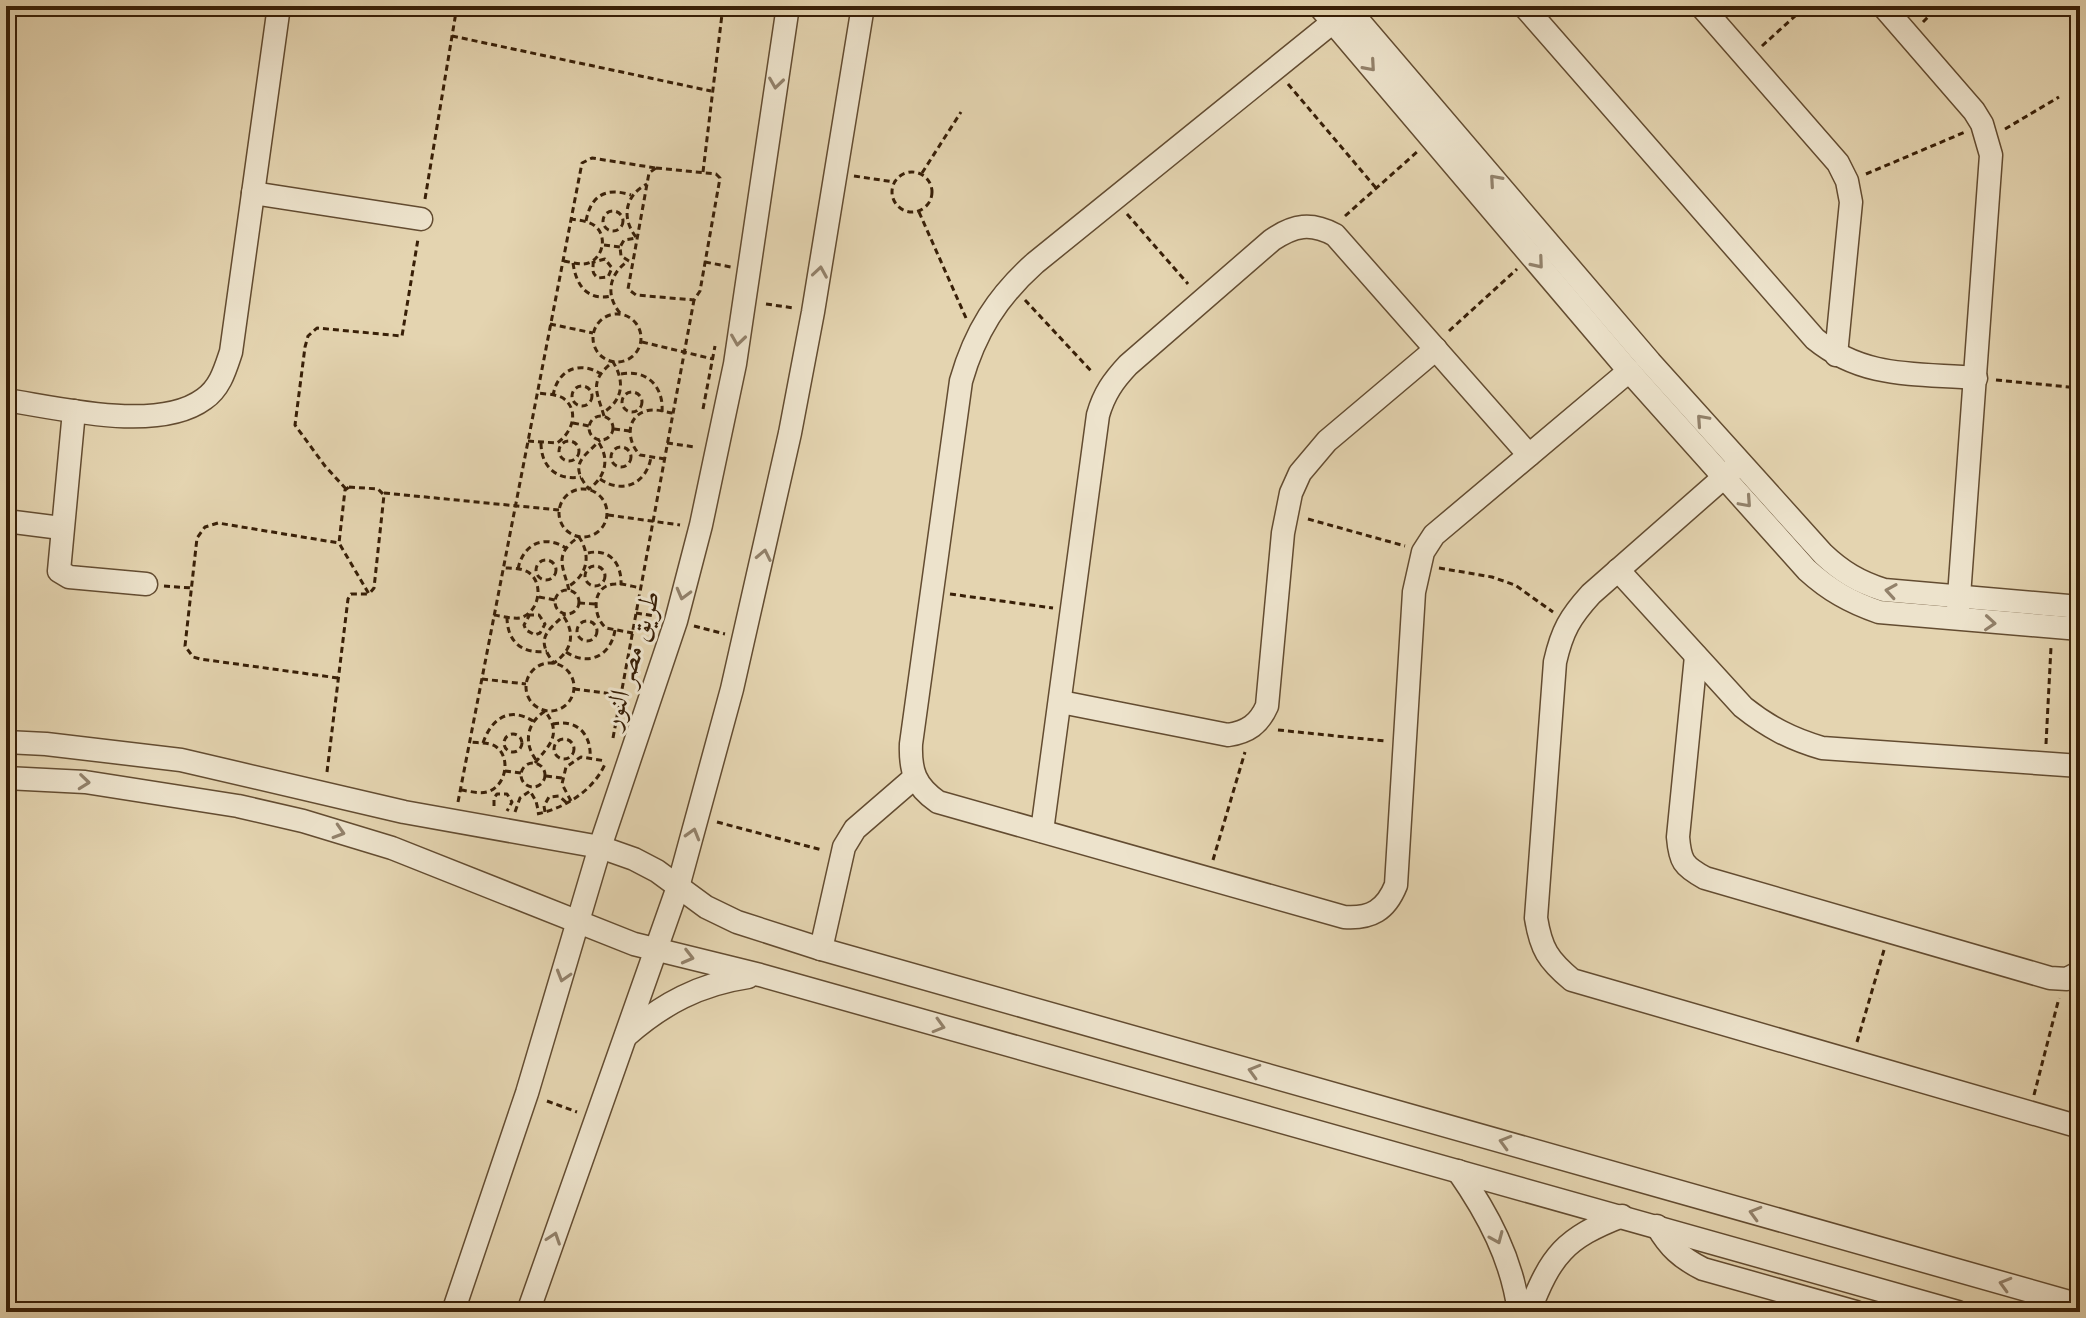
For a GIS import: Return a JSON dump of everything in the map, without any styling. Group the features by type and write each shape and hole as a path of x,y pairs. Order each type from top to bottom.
{"street":[{"path":"6,400 128,416 182,411 206,398 223,378 231,352 279,6"},
{"name":"طريق مصر النور","path":"453,1312 527,1093 580,922 665,618 725,423 788,6"},
{"path":"528,1312 678,887 744,639 813,312 863,6"},
{"path":"1524,6 1815,339 1836,355 1873,370 1976,378"},
{"path":"1701,6 1838,163 1847,181 1851,202 1836,355"},
{"path":"1883,6 1965,100 1985,132 1991,172 1958,609"},
{"path":"1337,11 1275,69 1011,285 995,304 975,338 961,381 911,744 914,778 923,792 938,802 1344,917 1361,918 1377,913 1390,901 1396,885 1414,592 1421,558 1434,535 1629,371"},
{"path":"1337,11 1432,139 1629,371 1732,470"},
{"path":"1337,11 1650,362 1807,570 1828,589 1852,603 1879,612 2080,607"},
{"path":"253,193 421,219"},
{"path":"1042,831 1103,396 1128,365 1287,230 1303,225 1320,227 1335,235 1529,455"},
{"path":"1061,702 1228,735 1241,733 1262,718 1267,706 1285,513 1291,493 1312,456 1434,348"},
{"path":"74,411 57,565 63,575 146,584"},
{"path":"1732,470 1591,594 1561,637 1555,662 1536,918 1540,943 1553,964 1572,980 2080,1127"},
{"path":"6,521 61,528"},
{"path":"1618,570 1743,707 1766,726 1793,740 1822,748 2080,766"},
{"path":"1958,609 2052,627 2080,629"},
{"path":"1696,656 1678,837 1680,857 1689,869 1705,878 2050,978 2072,975"},
{"path":"6,742 181,760 404,812 600,847 657,871 706,907 737,922 821,949 2080,1305"},
{"path":"6,778 85,782 238,806 303,821 392,848 610,936 760,975 1958,1312"},
{"path":"821,949 842,855 855,829 914,778"},
{"path":"625,1037 645,1019 690,992 719,981 760,975"},
{"path":"1458,1171 1495,1231 1508,1263 1519,1312"},
{"path":"1529,1312 1546,1272 1564,1246 1591,1228 1622,1216"},
{"path":"1657,1226 1676,1252 1703,1269 1856,1312"}],"path":[{"path":"367,594 339,543 346,489 295,425 305,347 308,336 317,328 402,336 457,6"},
{"path":"703,172 723,6"},
{"path":"1747,59 1806,6"},
{"path":"452,36 711,91"},
{"path":"1275,69 1376,188"},
{"path":"1847,181 1985,132 2059,97"},
{"path":"922,174 961,112"},
{"path":"1327,231 1432,139"},
{"path":"454,821 580,167 584,160 596,158 716,174 720,181 699,294 694,300 684,352 611,748 622,722"},
{"path":"656,168 649,173 630,261 628,287 631,294 694,300"},
{"path":"836,174 894,182 907,172 922,174 932,186 931,201 919,212 910,212 897,205 893,198 894,182"},
{"path":"571,219 613,231 625,220 631,195 647,184"},
{"path":"585,222 588,209 598,195 615,190 631,195"},
{"path":"1114,199 1202,300"},
{"path":"604,227 603,217 612,211 617,212 637,238"},
{"path":"919,212 975,338"},
{"path":"599,229 603,245 592,271 598,278 608,277 612,268"},
{"path":"630,261 621,256 620,247 624,240 637,238"},
{"path":"603,245 620,247"},
{"path":"1434,348 1532,256"},
{"path":"563,261 583,264 605,259 615,273"},
{"path":"620,313 600,320 593,333 597,352 613,362 631,358 641,342 637,323 620,313 611,296 611,280 630,261"},
{"path":"705,262 731,267"},
{"path":"573,263 577,281 587,293 603,298 611,296"},
{"path":"1011,285 1108,389"},
{"path":"744,300 813,312"},
{"path":"550,324 593,333"},
{"path":"641,342 713,359"},
{"path":"701,417 716,343"},
{"path":"613,362 620,374 623,408 633,412 673,413"},
{"path":"573,401 583,406 591,400 601,374 613,362"},
{"path":"553,396 559,378 574,367 593,369 601,374"},
{"path":"620,374 639,373 655,384 661,392 662,412"},
{"path":"1976,378 2080,388"},
{"path":"569,405 573,401 573,391 586,386 614,429"},
{"path":"589,426 621,397 631,392 640,396 642,402 630,431 632,456 627,465 617,466 611,457"},
{"path":"537,393 560,396 569,405 573,423 559,452 564,460 575,460 579,450"},
{"path":"573,423 589,426"},
{"path":"589,426 592,435 599,441 605,457 600,479 589,489 569,493 559,510 564,528 579,537 587,537 601,530 608,515 601,496 589,489 579,467 585,452 599,441 609,437 614,429"},
{"path":"614,429 630,431"},
{"path":"528,441 552,444 573,442 585,452"},
{"path":"541,443 544,461 555,474 572,479 581,477"},
{"path":"667,443 695,447"},
{"path":"611,457 612,452 620,447 640,455 665,459"},
{"path":"605,457 611,457"},
{"path":"600,479 618,487 637,482 645,475 651,457"},
{"path":"346,489 378,489 383,493 559,510"},
{"path":"325,792 348,599 354,593 373,592 383,493"},
{"path":"1285,513 1355,530 1421,558 1515,585 1568,623"},
{"path":"608,515 680,525"},
{"path":"338,678 207,661 193,657 185,646 197,538 211,524 339,543"},
{"path":"579,537 587,553 586,581 599,586 614,583 641,588"},
{"path":"545,776 528,745 529,729 545,711 561,708 568,703 574,689 567,669 554,663 545,641 551,626 574,611 579,603 577,594 569,588 562,572 566,548 579,537"},
{"path":"518,569 524,552 531,545 549,541 566,548"},
{"path":"587,553 610,556 620,569 621,585"},
{"path":"545,624 540,633 530,634 524,625 538,597 536,571 540,562 551,561 556,570 562,572"},
{"path":"485,809 539,814 583,793 601,772 606,761 559,758 555,754 553,724 545,711 530,701 526,684 535,667 554,663 566,652 571,631 555,600 585,571 599,566 605,574 604,585 595,604 596,635 588,641 571,631"},
{"path":"503,568 526,570 547,581 552,579 556,570"},
{"path":"146,584 192,588"},
{"path":"933,592 1073,610"},
{"path":"538,597 555,600"},
{"path":"579,603 595,604"},
{"path":"636,613 744,639"},
{"path":"494,615 517,619 539,615 545,624 551,626"},
{"path":"507,617 507,626 514,642 529,652 547,651"},
{"path":"577,632 581,622 586,621 633,633"},
{"path":"2045,763 2052,627"},
{"path":"566,652 584,660 602,655 609,649 615,630"},
{"path":"482,679 526,684"},
{"path":"574,689 632,697"},
{"path":"483,743 491,725 498,719 516,714 533,721"},
{"path":"553,724 570,723 586,733 590,759"},
{"path":"1207,878 1252,727 1405,743"},
{"path":"512,734 521,738 522,743 522,748 514,753 505,749 503,744 504,739 512,734"},
{"path":"539,814 536,801 523,782 521,773 526,765 536,761 553,744 563,739 572,742 574,752 574,758 562,778 567,800"},
{"path":"461,790 490,791 500,783 505,771 501,753 493,745 470,742"},
{"path":"522,743 528,745"},
{"path":"505,771 521,773"},
{"path":"545,776 562,778"},
{"path":"501,811 513,807 545,776"},
{"path":"490,791 510,797 514,813"},
{"path":"497,794 493,803 501,811"},
{"path":"545,812 544,806 549,797 559,796 567,800"},
{"path":"698,817 842,855"},
{"path":"1852,1061 1889,931"},
{"path":"2029,1112 2072,975"},
{"path":"527,1093 596,1119"}]}
